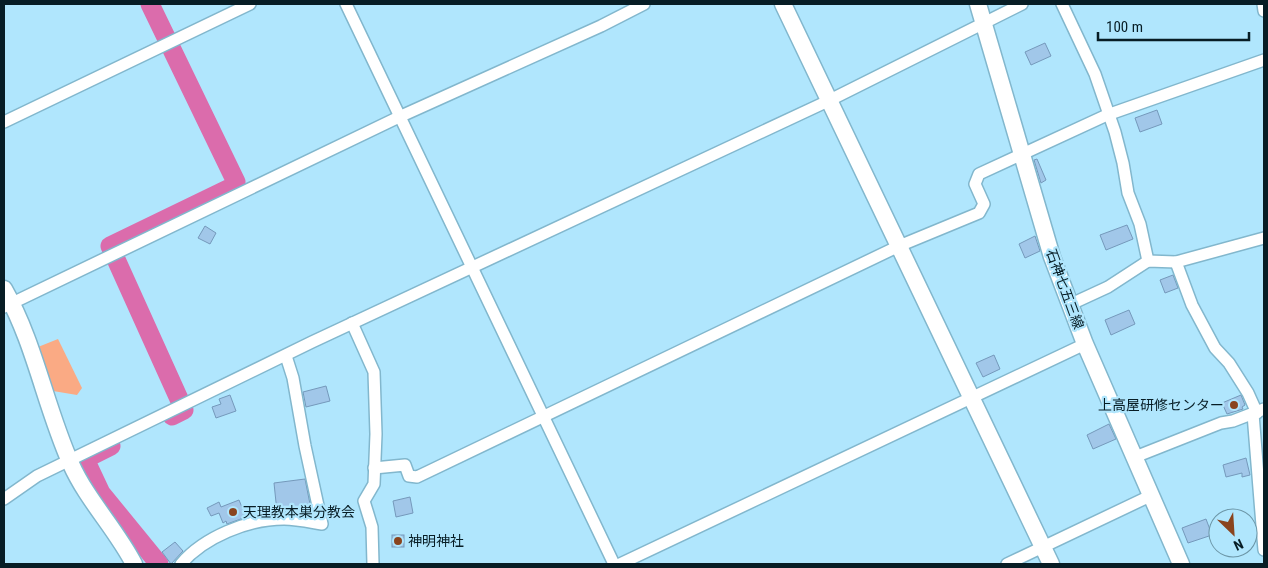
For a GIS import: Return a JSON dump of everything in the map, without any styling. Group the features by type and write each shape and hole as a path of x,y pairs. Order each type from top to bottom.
{"street":[{"path":"4,122 250,4"},
{"path":"346,4 614,564"},
{"path":"134,564 124,546 86,493 69,461 46,398 32,351 6,299 113,254 399,118 601,26 644,4"},
{"path":"783,4 1050,564"},
{"name":"石神七五三線","path":"978,4 1052,257 1085,344 1181,564"},
{"path":"4,499 37,476 352,324 828,101 1022,4"},
{"path":"1062,4 1095,74 1120,150 1128,193 1140,224 1148,261"},
{"path":"1263,4 1264,11"},
{"path":"374,468 405,465 409,476 417,477 900,246 979,213 984,204 975,184 979,174 1107,115 1264,60"},
{"path":"1070,305 1108,287 1148,261 1176,262 1264,238"},
{"path":"1176,262 1192,305 1215,348 1229,363 1258,412 1264,550"},
{"path":"352,324 374,372 376,434 374,484 364,500 372,527 374,564"},
{"path":"620,564 1085,344"},
{"path":"181,564 194,551 250,523 284,519 322,524 293,378 286,356"},
{"path":"1135,457 1221,423 1233,421 1258,412"},
{"path":"1006,564 1150,496"}],"shaded area":[{"path":"58,339 82,388 77,395 53,391 38,347"}],"building":[{"path":"1045,43 1051,56 1031,65 1025,52"},
{"path":"1157,110 1162,124 1140,132 1135,118"},
{"path":"1037,159 1046,180 1041,183 1034,160"},
{"path":"1127,225 1133,239 1106,250 1100,235"},
{"path":"205,226 216,233 210,244 198,238"},
{"path":"1035,236 1040,251 1025,258 1019,244"},
{"path":"1173,275 1178,288 1165,293 1160,280"},
{"path":"1129,310 1135,324 1111,335 1105,320"},
{"path":"994,355 1000,369 983,377 976,363"},
{"path":"326,386 330,401 306,407 303,392"},
{"path":"230,395 236,411 216,418 212,407 221,404 219,399"},
{"name":"上高屋研修センター","path":"1241,395 1245,405 1242,407 1243,409 1227,414 1222,403"},
{"path":"1109,424 1116,439 1093,449 1087,435"},
{"path":"1246,458 1250,475 1242,477 1242,473 1226,477 1223,465"},
{"path":"305,479 311,509 277,512 274,483"},
{"path":"410,497 413,513 396,517 393,501"},
{"name":"天理教本巣分教会","path":"239,500 246,517 227,524 226,521 223,523 219,513 211,516 207,508 219,502 221,507"},
{"path":"1206,519 1208,536 1188,543 1182,528"},
{"name":"神明神社","path":"392,535 404,535 404,547 392,547"},
{"path":"175,542 183,551 171,564 162,552"}],"waterway":[{"path":"150,4 236,182 234,186 110,246 184,410 172,416"},
{"path":"111,446 85,459 101,493 159,564"}],"place":[{"name":"上高屋研修センター","path":"1234,405"},
{"name":"天理教本巣分教会","path":"233,512"},
{"name":"神明神社","path":"398,541"}]}
